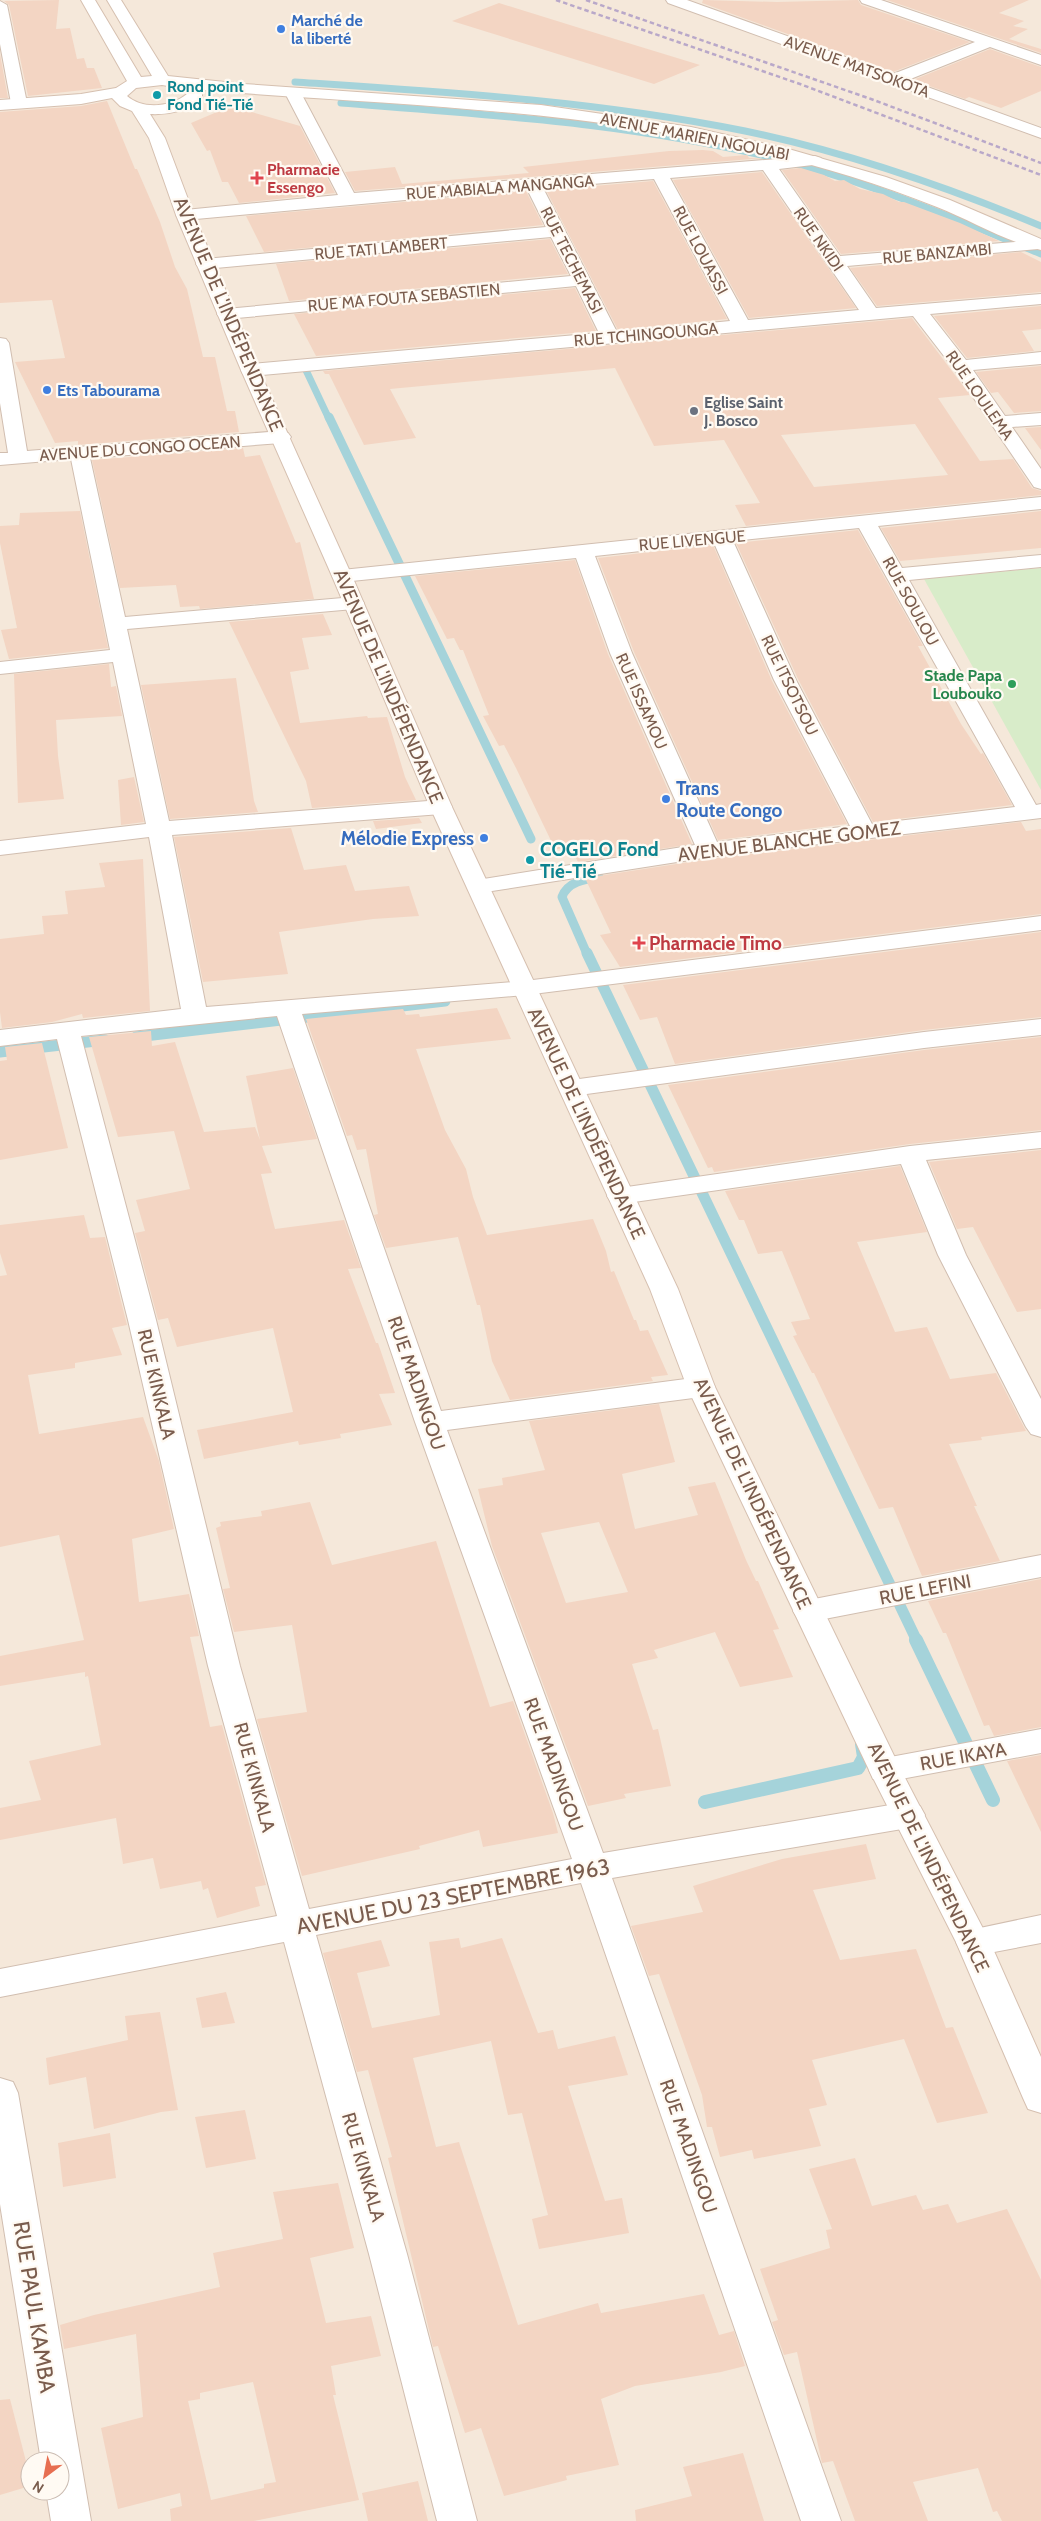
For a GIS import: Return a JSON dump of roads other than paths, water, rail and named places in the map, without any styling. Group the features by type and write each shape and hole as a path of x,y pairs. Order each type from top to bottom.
{"street":[{"path":"88,0 136,83 126,100"},
{"path":"114,0 162,80"},
{"name":"AVENUE MATSOKOTA","path":"673,0 1041,133"},
{"path":"867,0 1041,60"},
{"path":"0,5 19,103"},
{"path":"895,79 990,42"},
{"name":"AVENUE MARIEN NGOUABI","path":"136,83 162,80 185,84 274,92 478,105 581,115 659,126 815,161 908,190 1039,244"},
{"path":"158,138 178,105 194,96 195,92 185,84"},
{"name":"AVENUE MARIEN NGOUABI","path":"0,105 81,99 126,100 178,105 274,92"},
{"path":"293,92 349,198"},
{"name":"AVENUE DE L'INDÉPENDANCE","path":"126,100 158,138 185,215 250,370 342,576 441,807 664,1289 701,1387 885,1770 973,1942 1041,2098"},
{"name":"RUE MABIALA MANGANGA","path":"185,215 349,198 815,161"},
{"name":"RUE NKIDI","path":"767,164 871,314"},
{"name":"RUE LOUASSI","path":"660,174 742,326"},
{"name":"RUE TECHEMASI","path":"533,184 610,336"},
{"name":"RUE TATI LAMBERT","path":"205,264 557,231"},
{"name":"RUE BANZAMBI","path":"836,262 1039,244"},
{"name":"RUE MA FOUTA SEBASTIEN","path":"226,314 581,280"},
{"name":"RUE TCHINGOUNGA","path":"250,370 610,336 1041,299"},
{"name":"RUE LOULEMA","path":"917,309 961,366 1041,483"},
{"path":"1,353 9,458"},
{"path":"961,366 1041,358"},
{"path":"1000,422 1041,419"},
{"name":"AVENUE DU CONGO OCEAN","path":"9,458 281,437"},
{"path":"79,452 160,829 195,1015"},
{"name":"RUE LIVENGUE","path":"342,576 1041,503"},
{"name":"RUE SOULOU","path":"866,522 1035,812"},
{"name":"RUE ITSOTSOU","path":"721,537 785,680 864,831"},
{"name":"RUE ISSAMOU","path":"584,550 621,653 709,850"},
{"path":"897,575 1041,561"},
{"path":"117,624 354,604"},
{"path":"0,668 122,655"},
{"path":"0,848 160,829 441,807"},
{"name":"AVENUE BLANCHE GOMEZ","path":"479,886 709,850 1035,812"},
{"path":"0,1038 195,1015 525,988 1041,923"},
{"name":"RUE MADINGOU","path":"288,1007 430,1422 592,1868 821,2521"},
{"path":"572,1088 924,1040 1041,1027"},
{"name":"RUE KINKALA","path":"67,1030 142,1320 224,1666 388,2254 457,2521"},
{"path":"620,1196 910,1154 1041,1140"},
{"path":"910,1154 952,1255 1041,1427"},
{"path":"430,1422 701,1387"},
{"name":"RUE LEFINI","path":"809,1611 1041,1566"},
{"name":"RUE IKAYA","path":"885,1770 1041,1742"},
{"name":"AVENUE DU 23 SEPTEMBRE 1963","path":"0,1983 592,1868 908,1815"},
{"path":"973,1942 1041,1929"},
{"name":"RUE PAUL KAMBA","path":"0,2093 71,2521"}],"waterway":[{"path":"295,82 465,94 577,105 633,112 745,131 821,149 895,171 969,197 1041,226"},
{"path":"341,103 570,123 628,130 741,150 797,164 859,183 920,205 1041,254"},
{"path":"304,366 329,419"},
{"path":"329,417 531,839"},
{"path":"587,954 562,897 564,892 572,885 582,880 599,877"},
{"path":"587,953 917,1641"},
{"path":"136,1037 445,1001"},
{"path":"0,1052 105,1040"},
{"path":"916,1640 993,1800"},
{"path":"705,1802 858,1768 864,1757 862,1744"}],"railway":[{"path":"556,0 800,84 1041,175"},
{"path":"586,0 871,99 1041,163"}],"place":[{"name":"Marché de la liberté","path":"281,29"},
{"name":"Rond point Fond Tié-Tié","path":"157,95"},
{"name":"Pharmacie Essengo","path":"257,178"},
{"name":"Ets Tabourama","path":"47,390"},
{"name":"Eglise Saint J. Bosco","path":"694,411"},
{"name":"Stade Papa Loubouko","path":"1012,684"},
{"name":"Trans Route Congo","path":"666,799"},
{"name":"Mélodie Express","path":"484,838"},
{"name":"COGELO Fond Tié-Tié","path":"530,860"},
{"name":"Pharmacie Timo","path":"639,943"}]}
